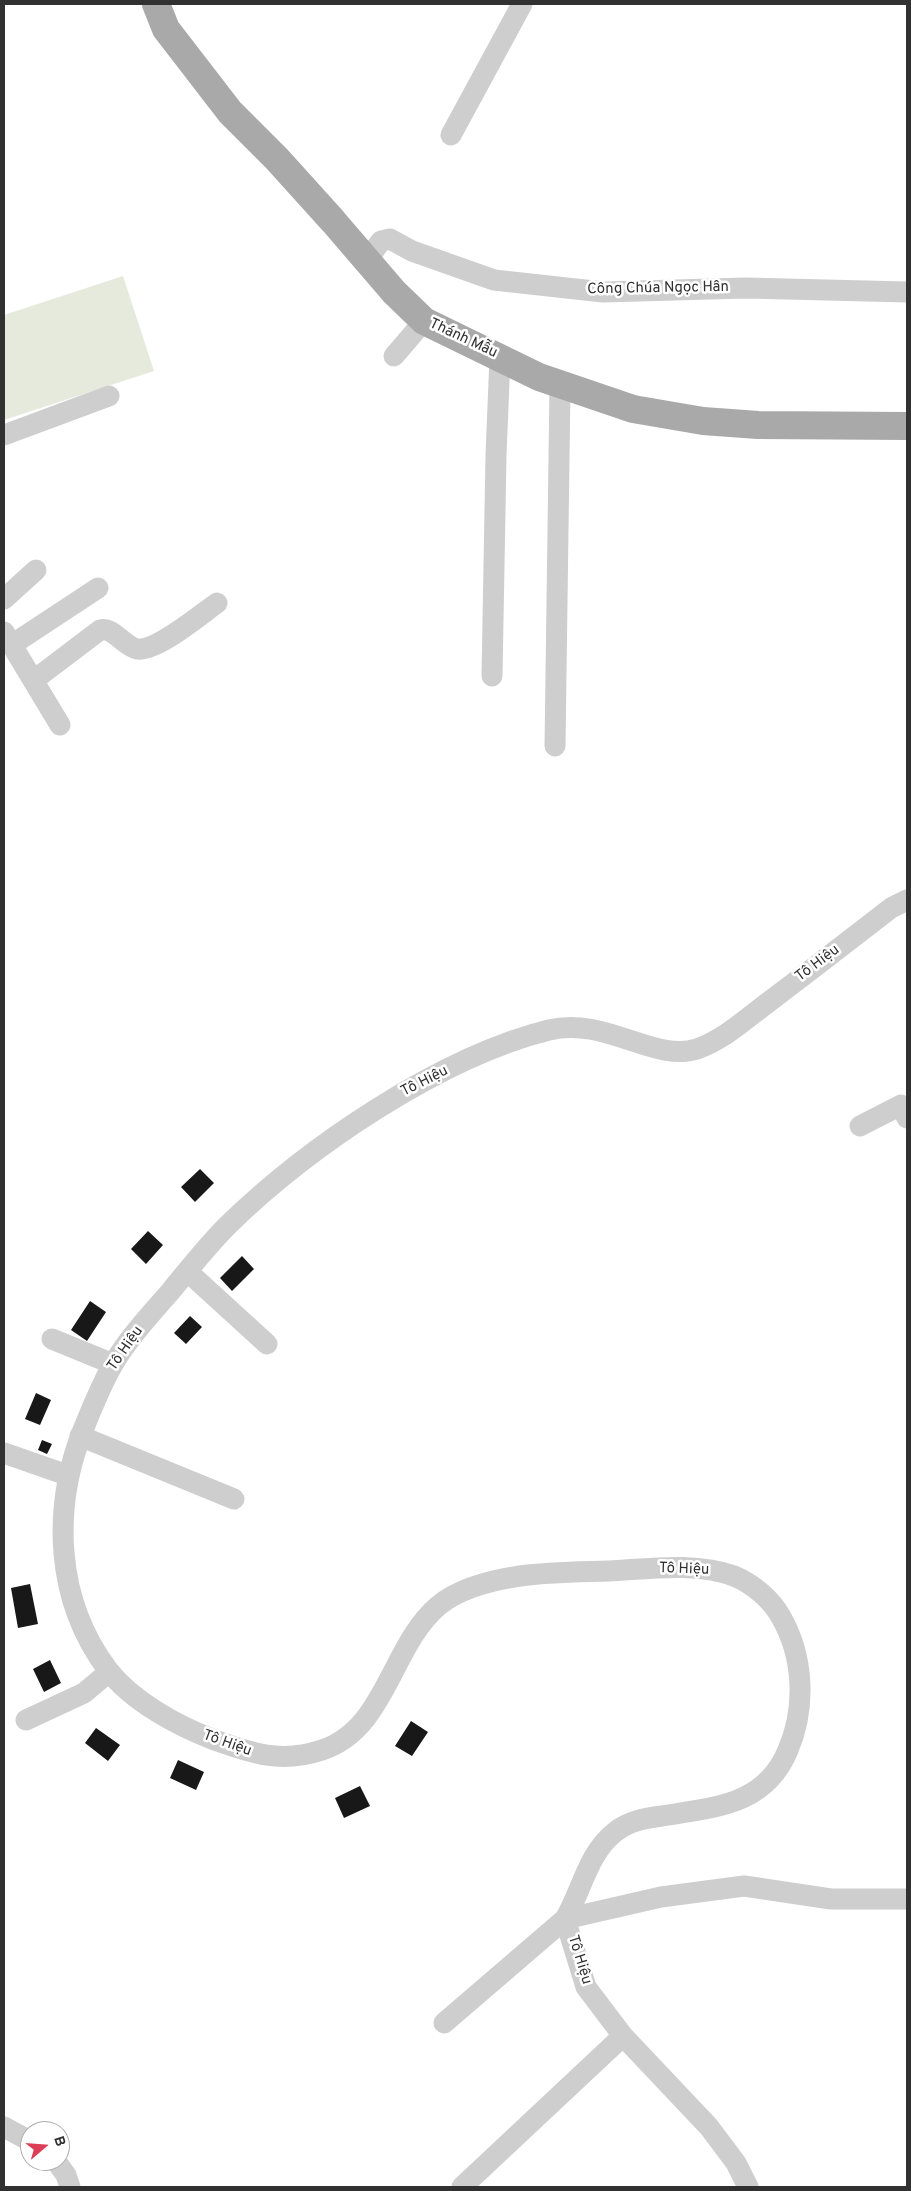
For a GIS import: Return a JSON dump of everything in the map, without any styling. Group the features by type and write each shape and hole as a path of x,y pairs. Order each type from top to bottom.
{"main road":[{"name":"Thánh Mẫu","path":"156,4 166,29 230,112 289,173 394,292 424,321 560,386 633,409 703,421 758,425 907,426"}],"street":[{"path":"451,135 522,4"},
{"name":"Công Chúa Ngọc Hân","path":"367,260 381,241 390,239 412,251 494,280 603,292 746,288 907,292"},
{"path":"394,356 424,321"},
{"path":"492,676 496,455 500,357"},
{"path":"555,746 560,386"},
{"path":"4,435 109,396"},
{"path":"4,599 36,570"},
{"path":"60,725 6,635 98,588"},
{"path":"34,680 100,630 110,631 129,646 143,649 159,643 218,604"},
{"name":"Tô Hiệu","path":"748,2187 736,2163 709,2127 623,2036 586,1987 565,1919 576,1901 590,1864 604,1841 624,1825 640,1819 697,1811 747,1797 762,1789 776,1774 791,1744 800,1714 801,1690 797,1663 789,1632 778,1610 768,1599 744,1581 712,1570 667,1568 517,1576 466,1589 442,1602 433,1610 414,1634 380,1697 350,1735 334,1746 296,1757 256,1755 195,1732 130,1693 109,1672 90,1642 77,1612 68,1578 61,1529 67,1476 80,1436 113,1364 128,1342 187,1271 222,1231 255,1200 290,1172 384,1104 433,1077 474,1058 522,1039 563,1028 590,1028 662,1049 680,1052 697,1048 736,1028 891,908 907,900"},
{"path":"860,1126 901,1105 907,1118"},
{"path":"187,1271 267,1344"},
{"path":"52,1339 113,1364"},
{"path":"80,1436 234,1499"},
{"path":"4,1452 67,1476"},
{"path":"26,1720 84,1693 109,1672"},
{"path":"444,2023 565,1919 661,1897 744,1886 831,1899 907,1899"},
{"path":"462,2187 623,2036"},
{"path":"4,2127 20,2136"},
{"path":"63,2171 70,2187"}],"shaded area":[{"path":"123,276 154,371 4,420 4,315"}],"building":[{"path":"200,1169 214,1183 195,1202 181,1187"},
{"path":"148,1231 163,1245 146,1264 131,1249"},
{"path":"242,1256 254,1269 232,1291 220,1278"},
{"path":"90,1301 106,1312 87,1341 71,1330"},
{"path":"190,1316 202,1327 186,1344 174,1333"},
{"path":"36,1393 51,1400 40,1425 25,1419"},
{"path":"42,1440 52,1444 47,1454 38,1450"},
{"path":"30,1584 38,1624 18,1628 11,1588"},
{"path":"50,1660 61,1683 44,1692 33,1669"},
{"path":"411,1721 428,1732 412,1756 395,1746"},
{"path":"96,1728 120,1745 108,1761 85,1743"},
{"path":"178,1760 204,1772 196,1790 170,1778"},
{"path":"360,1786 370,1806 344,1818 335,1798"}]}
